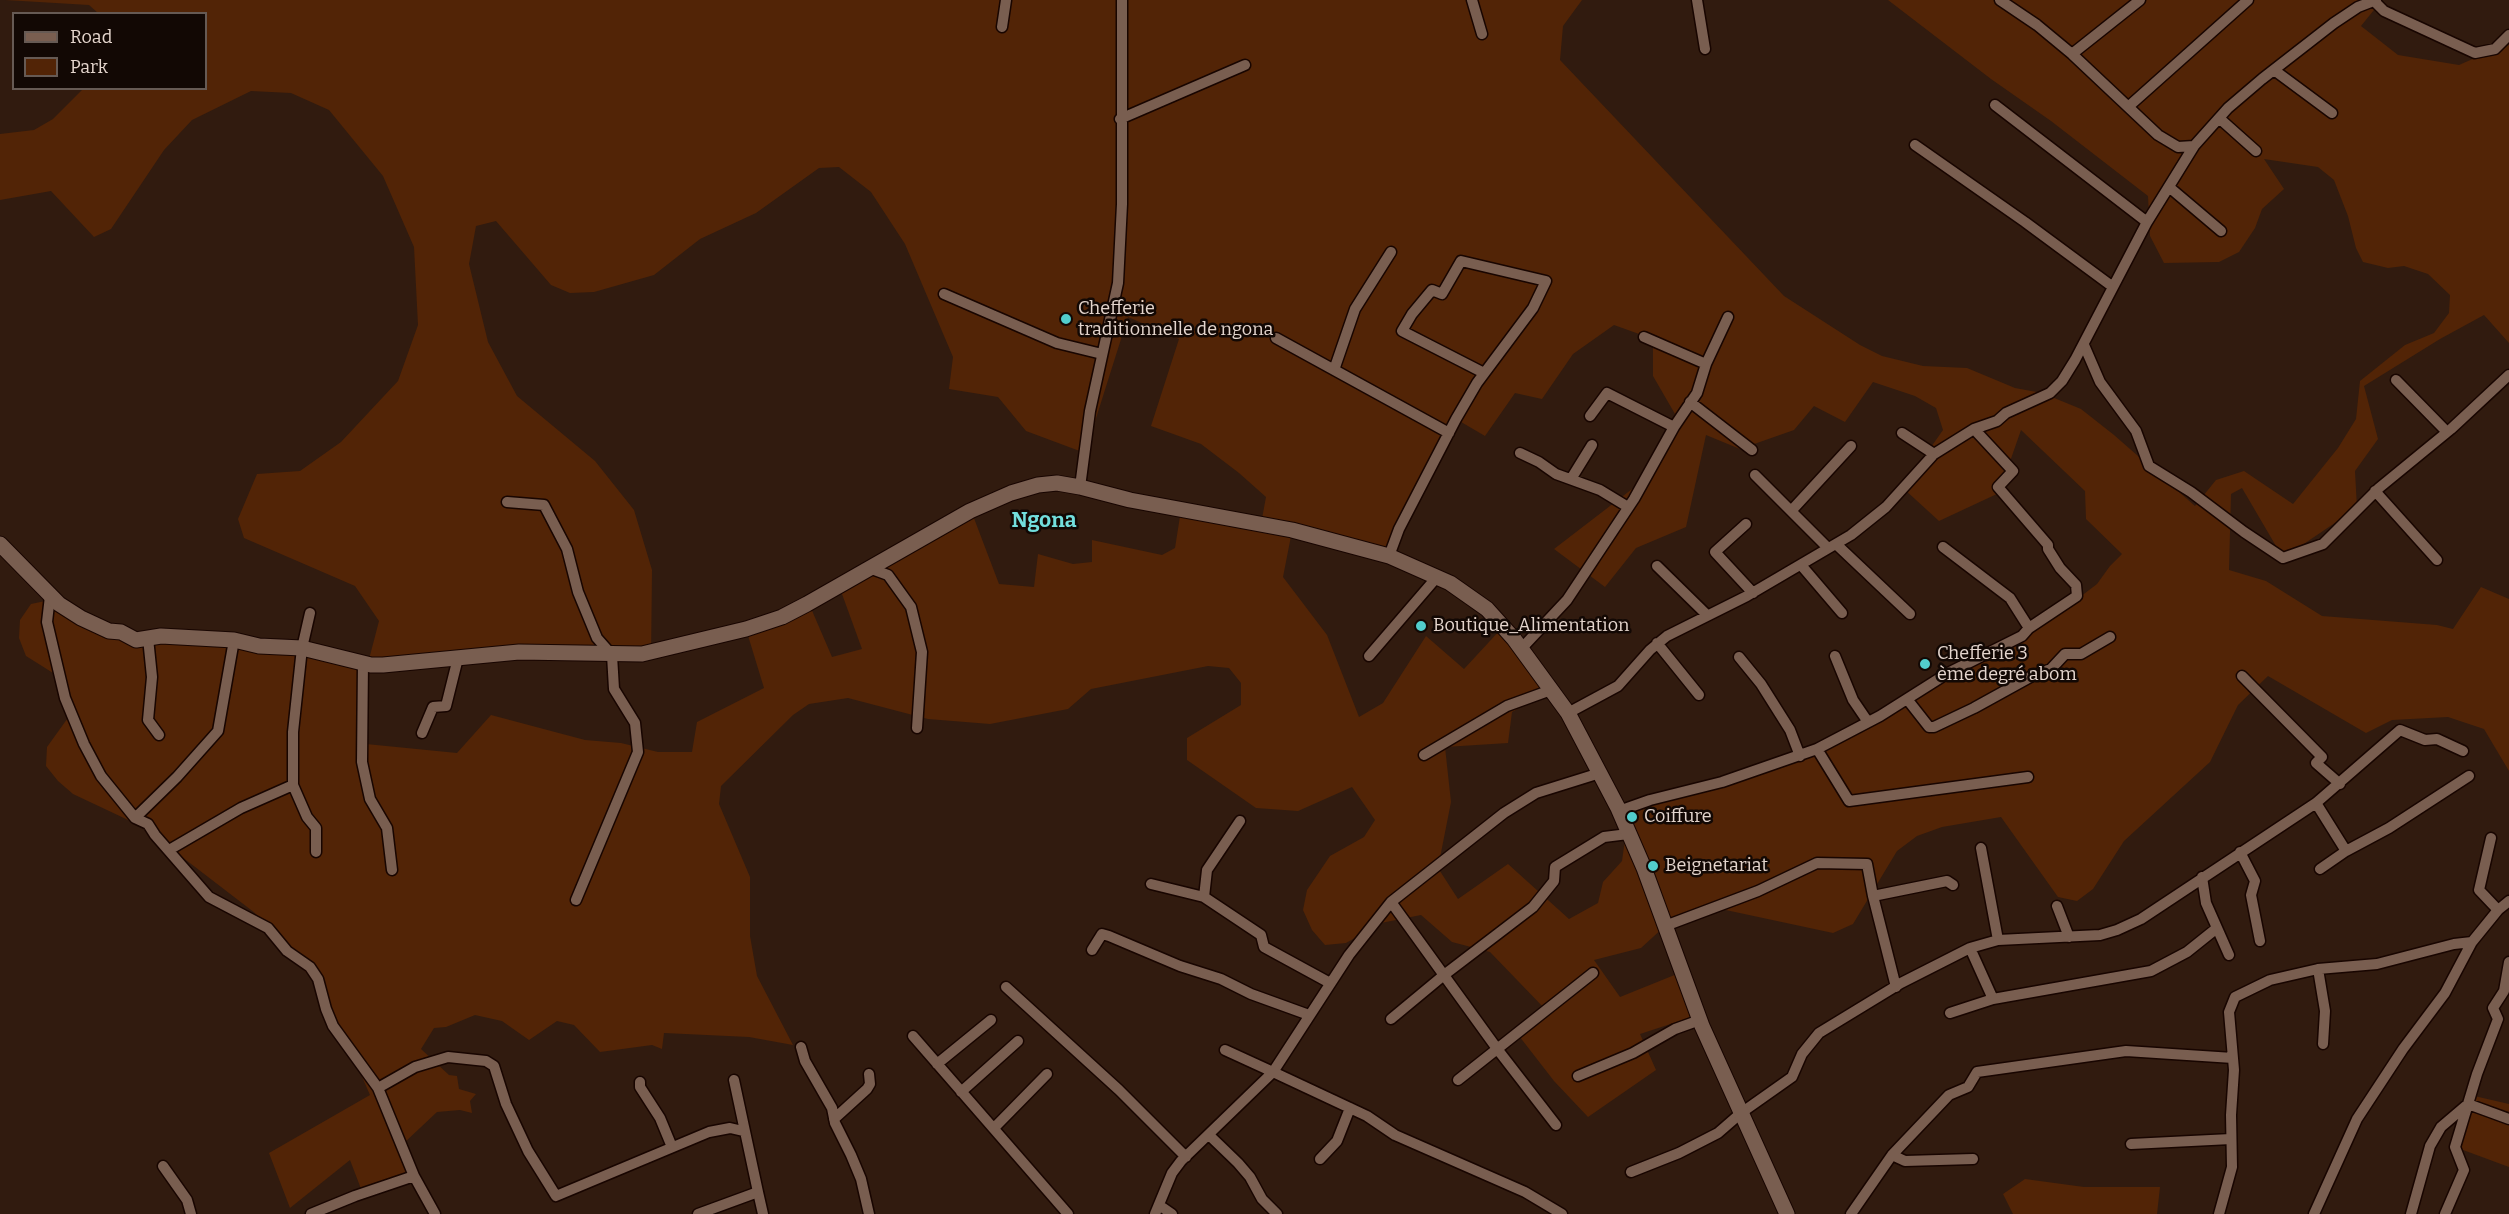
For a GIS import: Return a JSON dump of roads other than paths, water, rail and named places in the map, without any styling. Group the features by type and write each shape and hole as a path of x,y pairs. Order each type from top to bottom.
{"street":[{"path":"1002,27 1006,0"},
{"path":"1080,487 1090,411 1118,283 1122,204 1120,119 1122,0"},
{"path":"1472,0 1482,34"},
{"path":"1697,0 1705,49"},
{"path":"2000,0 2072,54 2169,142 2178,147 2194,146"},
{"path":"2072,54 2140,0"},
{"path":"2128,107 2248,0"},
{"path":"1568,713 1618,686 1658,643 1801,565 1870,522 1934,454 1974,429 1997,421 2006,414 2050,393 2062,381 2084,345 2147,222 2194,146 2219,118 2354,4 2375,1 2384,11 2475,53 2495,49 2509,34"},
{"path":"1120,119 1245,65"},
{"path":"2274,70 2332,113"},
{"path":"1995,105 2147,222"},
{"path":"2219,118 2256,151"},
{"path":"1915,145 2034,228 2112,287"},
{"path":"2169,187 2221,231"},
{"path":"1334,370 1355,309 1391,252"},
{"path":"1389,556 1399,529 1449,433 1484,373 1533,308 1546,281 1461,261 1442,294 1432,290 1412,314 1402,331 1484,373"},
{"path":"944,294 1058,343 1102,354"},
{"path":"1521,649 1567,600 1628,507 1674,427 1697,393 1706,364 1728,317"},
{"path":"1644,337 1706,364"},
{"path":"1276,338 1449,433"},
{"path":"2084,345 2100,382 2136,431 2149,466 2191,492 2283,558 2323,544 2375,491 2447,432 2509,375"},
{"path":"2396,380 2447,432"},
{"path":"1590,416 1607,393 1674,427"},
{"path":"1690,402 1752,450"},
{"path":"1619,811 1650,800 1722,782 1816,749 1868,722 1948,673 2022,636 2077,596 2076,585 2060,568 2048,549 2048,545 1998,487 2013,471 1974,429"},
{"path":"1902,433 1934,454"},
{"path":"1571,479 1592,445"},
{"path":"1792,510 1851,446"},
{"path":"1520,453 1556,474 1600,490 1628,507"},
{"path":"1755,475 1910,614"},
{"path":"0,544 50,596 81,618 109,631 121,632 136,639 161,636 234,640 259,646 302,648 363,663 383,665 519,652 642,654 752,628 782,617 951,520 1011,493 1038,485 1057,483 1080,487 1130,500 1292,530 1389,556 1437,577 1487,609 1521,649 1568,713 1619,811 1644,868 1700,1020 1787,1214"},
{"path":"2375,491 2437,560"},
{"path":"507,502 544,506 567,549 578,592 597,638 612,655 614,689 635,723 638,753 576,900"},
{"path":"1746,524 1715,552 1753,592"},
{"path":"1943,547 2010,598 2030,628"},
{"path":"1801,565 1842,613"},
{"path":"1657,566 1707,615"},
{"path":"869,568 888,575 911,607 922,652 917,728"},
{"path":"1369,656 1437,577"},
{"path":"50,596 47,622 65,698 84,744 101,776 135,818 148,824 215,902 268,928 287,951 310,967 318,979 333,1026 378,1088 414,1176 435,1214"},
{"path":"310,614 302,648 293,732 293,785 307,817 316,828 316,852"},
{"path":"1907,699 1929,727 1934,727 2032,676 2051,669 2065,654 2081,654 2110,637"},
{"path":"148,638 152,677 148,720 159,735"},
{"path":"135,818 177,777 218,731 234,640"},
{"path":"1658,643 1699,695"},
{"path":"1835,656 1853,700 1868,722"},
{"path":"1739,657 1761,684 1790,730 1800,756"},
{"path":"422,733 433,707 446,706 458,658"},
{"path":"363,663 362,762 370,799 387,828 392,870"},
{"path":"2242,676 2322,757 2316,763 2340,784"},
{"path":"1424,755 1507,706 1551,690"},
{"path":"1631,1172 1679,1153 1718,1133 1741,1113 1792,1077 1802,1054 1819,1033 1896,987 1970,948 1998,940 2100,935 2141,919 2316,803 2400,730 2425,740 2437,739 2463,751"},
{"path":"1816,749 1849,801 2028,777"},
{"path":"1172,1214 1157,1210 1172,1173 1273,1072 1330,983 1373,922 1391,902 1504,813 1536,793 1600,773"},
{"path":"2320,869 2346,851 2390,828 2469,776"},
{"path":"169,850 241,808 293,785"},
{"path":"2316,803 2346,851"},
{"path":"1204,897 1207,870 1240,821"},
{"path":"1391,1019 1444,975 1533,908 1554,881 1555,867 1604,837 1628,834"},
{"path":"2491,838 2479,890 2498,910"},
{"path":"1981,848 1998,940"},
{"path":"2240,852 2255,881 2251,895 2260,941"},
{"path":"1665,926 1758,891 1817,863 1867,864 1896,987"},
{"path":"2202,877 2206,903 2229,955"},
{"path":"1873,896 1947,881 1953,885"},
{"path":"1151,884 1204,897 1261,935 1264,947 1330,983"},
{"path":"1391,902 1498,1050 1556,1125"},
{"path":"2314,1214 2357,1119 2403,1049 2445,993 2472,942 2498,910 2509,902"},
{"path":"2057,906 2069,937"},
{"path":"1950,1013 1993,999 2151,971 2187,952 2217,928"},
{"path":"1092,950 1102,934 1109,936 1180,966 1309,1015"},
{"path":"2219,1214 2232,1167 2233,1058 2229,1012 2235,997 2270,980 2318,969 2377,964 2454,944 2472,942"},
{"path":"1970,948 1993,999"},
{"path":"2445,1214 2464,1170 2455,1147 2498,1019 2493,1008 2504,991 2509,963"},
{"path":"2318,969 2325,1011 2323,1044"},
{"path":"1458,1080 1593,973"},
{"path":"1006,987 1119,1090 1186,1157"},
{"path":"937,1064 992,1020"},
{"path":"1578,1076 1633,1053 1675,1029 1700,1020"},
{"path":"913,1036 1068,1214"},
{"path":"961,1092 1018,1041"},
{"path":"801,1047 805,1061 832,1108 834,1119 861,1179 869,1214"},
{"path":"1225,1050 1350,1108 1395,1135 1525,1192 1562,1214"},
{"path":"1851,1214 1892,1155 1949,1095 1968,1087 1977,1072 2126,1051 2233,1058"},
{"path":"378,1088 416,1066 448,1057 486,1061 494,1066 506,1104 528,1151 556,1196 709,1132 730,1128 743,1131"},
{"path":"834,1119 867,1089 870,1084 869,1074"},
{"path":"994,1128 1047,1074"},
{"path":"734,1080 743,1131 763,1214"},
{"path":"640,1082 640,1087 660,1118 672,1147"},
{"path":"2468,1104 2509,1119"},
{"path":"2411,1214 2430,1146 2441,1127 2468,1104"},
{"path":"1320,1159 1337,1141 1350,1108"},
{"path":"1209,1135 1250,1177 1263,1199 1277,1214"},
{"path":"2131,1144 2231,1139"},
{"path":"1892,1155 1905,1161 1973,1159"},
{"path":"163,1166 187,1200 191,1214"},
{"path":"311,1214 346,1199 414,1176"},
{"path":"698,1214 758,1192"}],"place":[{"name":"Chefferie traditionnelle de ngona","path":"1066,319"},
{"name":"Boutique_Alimentation","path":"1421,626"},
{"name":"Chefferie 3 ème degré abom","path":"1925,664"},
{"name":"Coiffure","path":"1632,817"},
{"name":"Beignetariat","path":"1653,866"}],"district":[{"name":"Ngona","path":"1044,521"}]}
